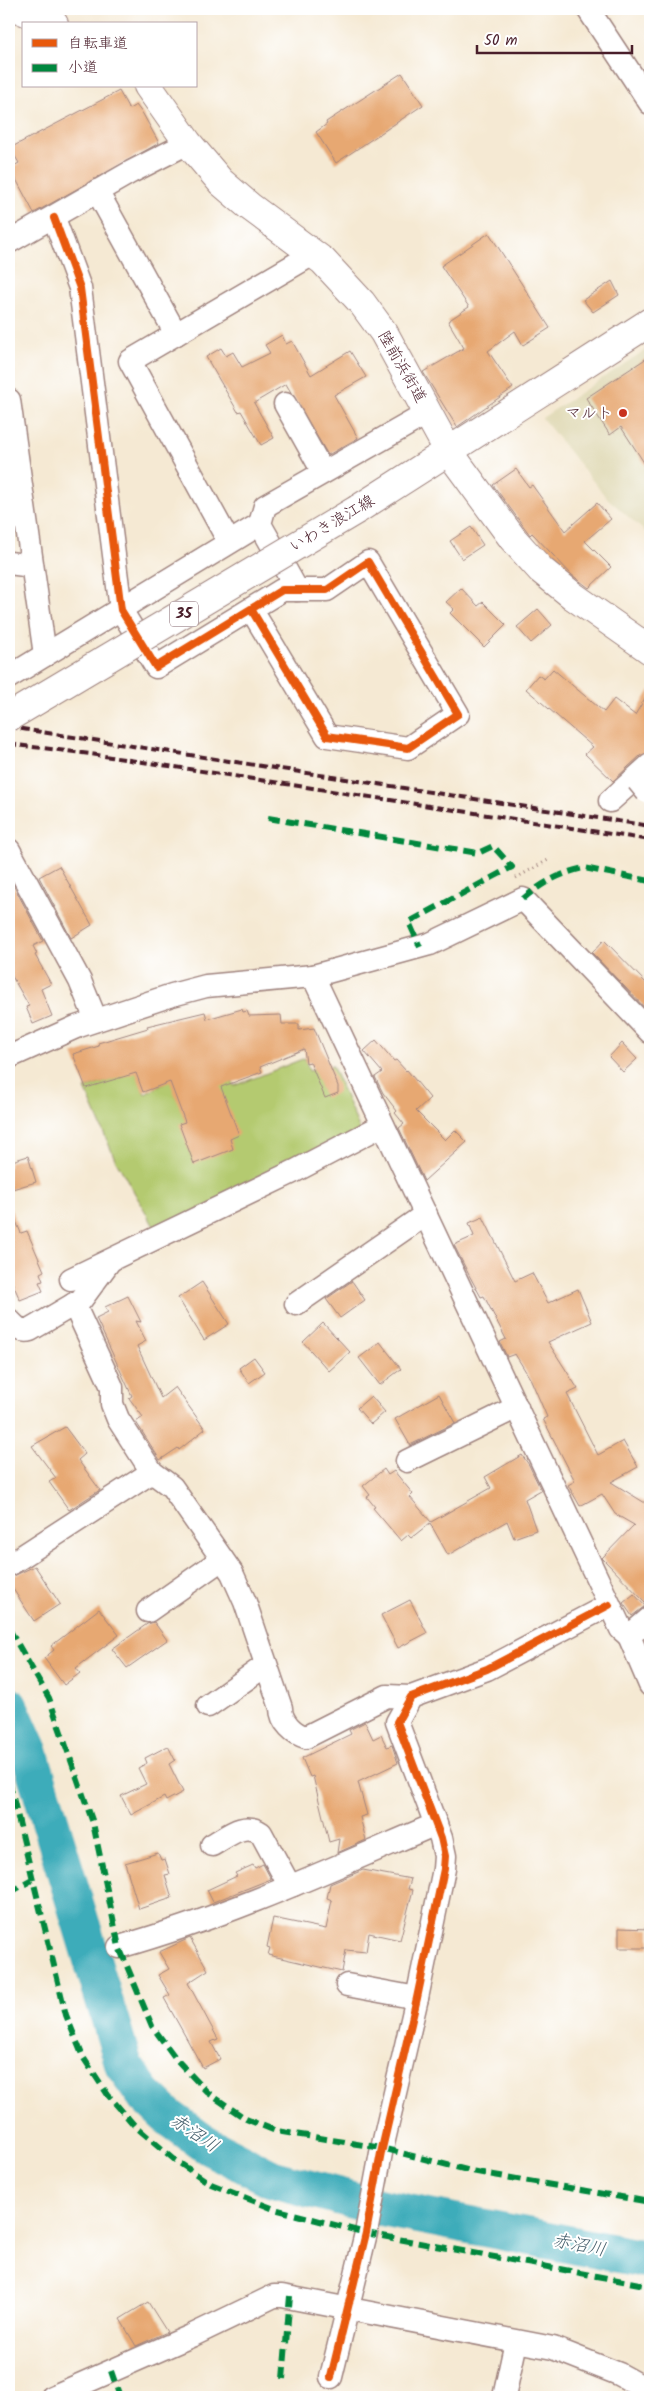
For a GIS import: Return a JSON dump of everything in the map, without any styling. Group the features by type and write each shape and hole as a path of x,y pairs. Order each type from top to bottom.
{"street":[{"path":"20,9 53,17"},
{"path":"588,9 650,103"},
{"name":"陸前浜街道","path":"149,88 188,144 221,182 249,206 323,261 362,303 384,333 449,452 506,532 541,570 573,596 650,650"},
{"path":"9,242 54,218 97,191 188,144"},
{"path":"97,191 176,334"},
{"path":"54,218 80,288 121,610 156,667 282,590 327,590 368,562 458,714 408,748 327,736 251,609"},
{"path":"229,542 130,361 313,254"},
{"name":"いわき浪江線","path":"9,717 358,509 650,322"},
{"path":"9,400 12,447 45,655"},
{"path":"285,404 323,472"},
{"path":"9,677 260,524 265,506 428,413"},
{"path":"260,524 297,590"},
{"path":"9,563 32,566"},
{"path":"610,801 643,779"},
{"path":"9,850 80,981 96,1020"},
{"path":"9,1057 96,1020 143,1003 206,986 313,976 430,944 523,899 650,1032"},
{"path":"313,976 620,1629 629,1636 650,1685"},
{"path":"71,1279 295,1171 384,1125"},
{"path":"296,1304 426,1214"},
{"path":"9,1320 24,1332 81,1300 110,1261"},
{"path":"74,1304 112,1387 112,1404 118,1419 152,1472 172,1487 232,1573 245,1602 281,1716 298,1735 306,1737 387,1696 411,1697 487,1669 609,1605"},
{"path":"407,1461 517,1407"},
{"path":"9,1565 152,1472"},
{"path":"148,1612 222,1559"},
{"path":"629,1636 650,1618"},
{"path":"208,1706 266,1665"},
{"path":"331,2377 366,2233 381,2153 417,1998 444,1869 445,1856 436,1824 398,1722 411,1697"},
{"path":"120,1947 213,1918 436,1824"},
{"path":"212,1844 245,1828 255,1829 261,1834 287,1881 293,1885"},
{"path":"347,1985 417,1998"},
{"path":"52,2397 278,2296 553,2348 619,2374 650,2391"},
{"path":"504,2397 516,2342"}],"shaded area":[{"path":"650,347 650,536 606,497 542,418"}],"green space":[{"path":"305,1058 309,1071 332,1065 361,1132 156,1230 115,1159 85,1089 136,1071 145,1094 171,1080 228,1065 234,1086"}],"building":[{"path":"402,73 423,105 336,163 316,132 327,124 326,122"},
{"path":"119,91 129,109 136,105 143,114 159,143 34,213 10,168 19,163 10,148"},
{"path":"489,233 550,328 523,345 515,331 488,351 513,388 457,427 423,372 464,348 448,321 469,307 441,266"},
{"path":"612,281 619,295 593,312 583,300"},
{"path":"282,335 286,344 292,341 311,375 350,351 366,377 334,395 358,438 328,455 286,384 254,403 274,438 261,445 241,411 238,412 206,357 221,348 226,356 233,352 242,367 270,353 265,345"},
{"name":"マルト","path":"650,356 650,472 621,427 610,435 586,398"},
{"path":"516,469 529,487 532,485 565,531 597,503 611,519 585,541 611,567 589,588 572,575 532,533 530,535 493,485"},
{"path":"471,527 483,545 462,559 450,541"},
{"path":"461,588 478,606 483,602 506,625 484,647 450,613 454,609 446,602"},
{"path":"538,609 552,625 531,643 517,627"},
{"path":"553,669 604,712 614,699 635,715 650,690 650,752 641,755 613,781 585,754 593,747 526,689 538,675 544,679"},
{"path":"59,866 92,925 71,938 39,877"},
{"path":"9,877 43,941 33,946 37,954 35,955 51,984 41,989 52,1016 33,1024 26,1007 29,1006 9,971"},
{"path":"604,940 650,987 650,1013 592,953"},
{"path":"242,1009 243,1012 247,1011 249,1016 281,1015 282,1024 299,1024 299,1030 314,1028 338,1086 338,1093 325,1098 310,1062 306,1063 304,1049 260,1067 262,1072 221,1087 239,1135 230,1139 233,1149 194,1164 179,1124 185,1122 170,1082 143,1092 136,1073 86,1088 73,1054 99,1046 98,1043 148,1028 147,1026 205,1012 207,1019"},
{"path":"376,1040 394,1061 396,1060 407,1070 430,1098 416,1111 445,1140 455,1130 467,1142 424,1181 399,1128 404,1124 395,1113 397,1111 383,1093 375,1077 382,1072 364,1051"},
{"path":"622,1043 637,1059 623,1072 609,1057"},
{"path":"28,1156 36,1182 9,1190 9,1162"},
{"path":"9,1205 21,1233 27,1231 44,1271 40,1273 43,1281 39,1282 43,1291 20,1300 9,1275"},
{"path":"483,1217 515,1281 532,1273 548,1303 578,1289 592,1322 548,1342 578,1389 567,1394 598,1455 623,1441 638,1467 611,1482 650,1506 650,1605 602,1558 634,1525 615,1514 602,1494 580,1506 568,1485 575,1481 543,1419 547,1417 531,1380 515,1354 507,1357 500,1342 506,1339 484,1296 481,1297 454,1245 474,1236 469,1223"},
{"path":"352,1281 365,1300 340,1318 326,1299"},
{"path":"202,1282 229,1324 204,1340 178,1298"},
{"path":"128,1296 141,1322 136,1321 146,1341 137,1346 161,1398 175,1387 205,1429 179,1450 178,1448 160,1460 136,1422 143,1417 129,1398 132,1396 96,1318 108,1312 105,1307"},
{"path":"323,1323 350,1352 329,1371 303,1342"},
{"path":"380,1342 401,1369 380,1385 359,1358"},
{"path":"254,1357 265,1372 249,1383 239,1368"},
{"path":"439,1394 455,1423 410,1445 395,1419"},
{"path":"371,1396 385,1412 371,1424 357,1408"},
{"path":"65,1427 85,1454 78,1460 100,1490 69,1510 49,1482 56,1478 32,1446"},
{"path":"522,1455 541,1490 525,1499 536,1530 514,1538 507,1521 448,1555 430,1523 411,1538 408,1535 401,1541 373,1508 375,1507 367,1497 370,1495 363,1486 384,1469 388,1475 394,1471 413,1494 410,1497 431,1522 491,1488 485,1477"},
{"path":"35,1566 60,1604 34,1621 9,1583 9,1578"},
{"path":"634,1594 645,1606 632,1616 623,1603"},
{"path":"410,1600 427,1633 398,1648 381,1615"},
{"path":"99,1609 119,1635 76,1668 80,1673 64,1685 44,1658 54,1650 51,1646"},
{"path":"154,1622 167,1640 127,1668 112,1649 147,1624"},
{"path":"365,1722 373,1739 381,1735 387,1747 392,1745 398,1763 358,1782 367,1815 360,1817 366,1840 337,1853 339,1839 329,1842 313,1776 310,1777 302,1758 351,1734 349,1730"},
{"path":"168,1746 175,1760 169,1764 183,1792 166,1801 164,1797 131,1815 121,1796 146,1784 138,1768 147,1763 145,1758"},
{"path":"158,1853 161,1860 165,1859 170,1874 165,1875 172,1898 139,1909 125,1863"},
{"path":"263,1864 271,1879 213,1902 207,1890 237,1876 235,1873 253,1865 255,1868"},
{"path":"363,1870 411,1879 408,1889 413,1890 400,1940 369,1933 366,1952 346,1950 342,1972 268,1955 270,1948 267,1947 273,1918 326,1929 332,1900 327,1898 330,1884"},
{"path":"619,1928 650,1929 650,1948 619,1948"},
{"path":"190,1938 208,1970 188,1983 218,2039 211,2042 220,2059 203,2068 164,1998 170,1995 158,1975 169,1969 159,1952"},
{"path":"148,2302 167,2332 136,2346 120,2319"}],"waterway":[{"name":"赤沼川","path":"9,1706 29,1751 124,2066 144,2094 167,2116 208,2146 273,2179 382,2208 650,2260"}],"railway":[{"path":"9,727 650,826"},
{"path":"9,744 91,754 650,840"}],"marked path":[{"path":"268,818 478,853 493,846 512,867 409,922 420,947"},
{"path":"523,899 551,880 584,868 650,881"},
{"path":"9,1629 49,1698 93,1823 119,1947 152,2026 177,2060 207,2092 246,2119 276,2131 382,2148 471,2171 650,2202"},
{"path":"9,1781 66,2015 83,2057 108,2095 135,2126 175,2160 211,2184 274,2209 366,2233 650,2286"},
{"path":"9,1893 32,1880"},
{"path":"283,2379 290,2296"},
{"path":"111,2371 120,2397"}],"cycle path":[{"path":"54,218 80,288 121,610 156,667 282,590 327,590 368,562 458,714 408,748 327,736 251,609"},
{"path":"331,2377 366,2233 381,2153 417,1998 444,1869 445,1856 441,1838 397,1722 411,1697 487,1669 609,1605"}],"place":[{"name":"マルト","path":"623,413"}]}
